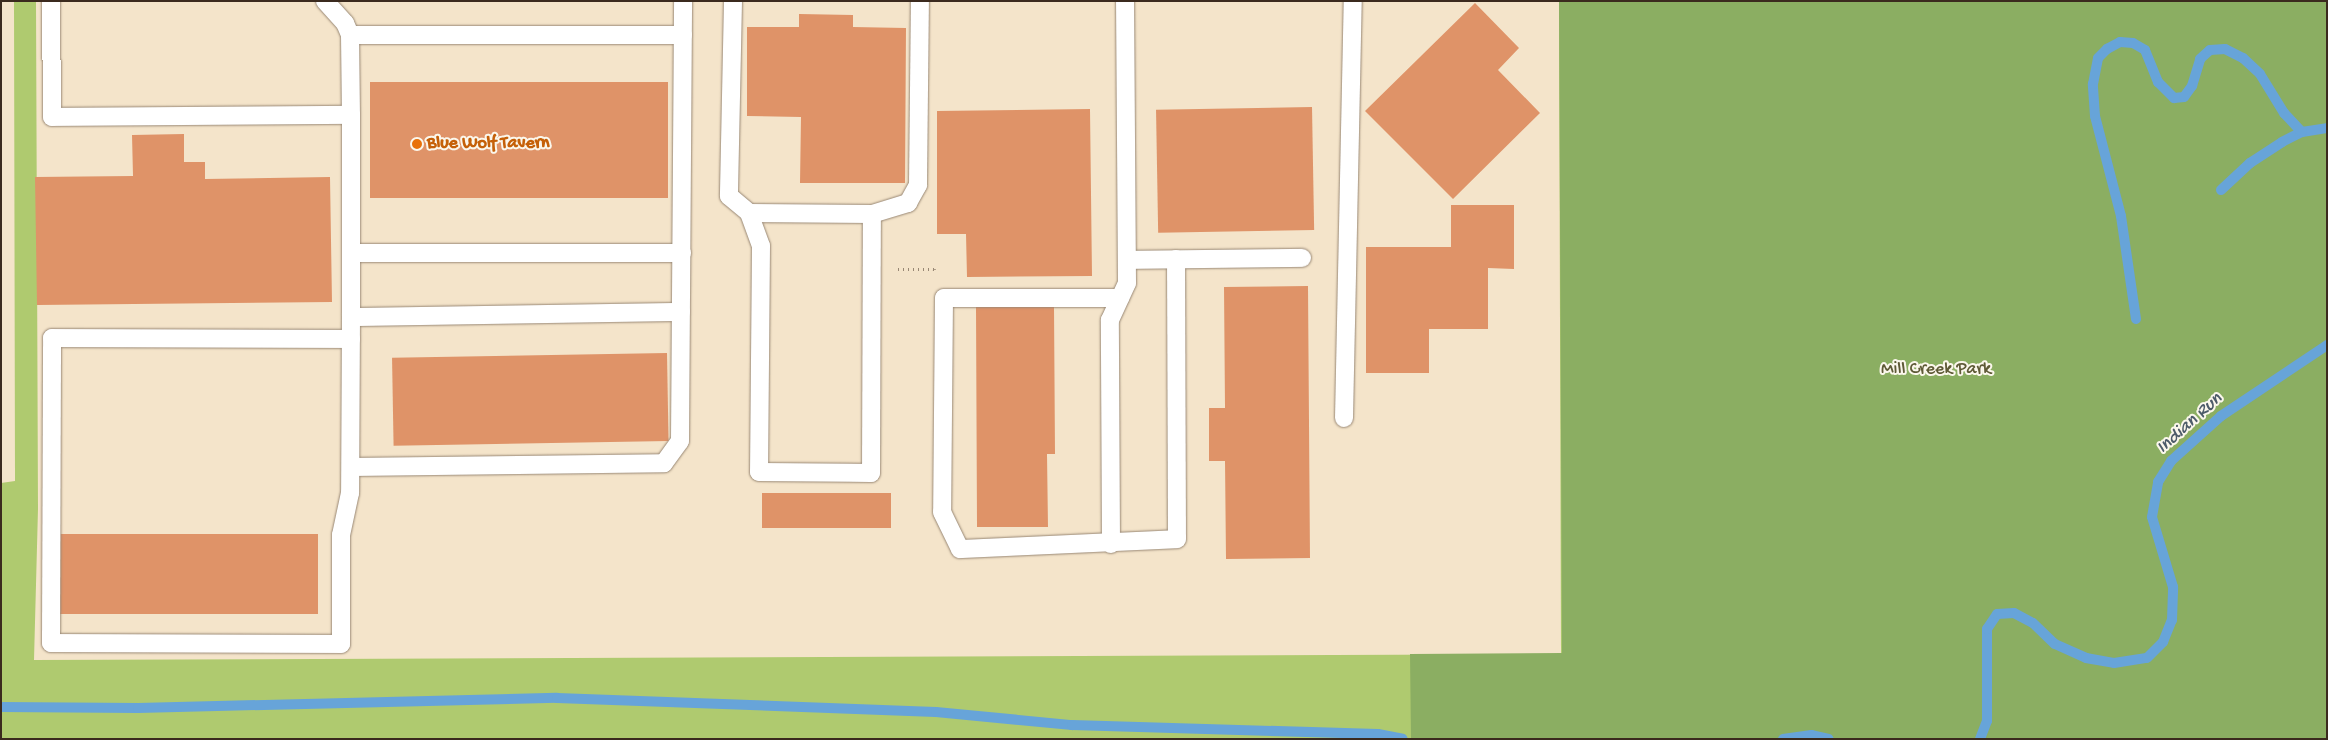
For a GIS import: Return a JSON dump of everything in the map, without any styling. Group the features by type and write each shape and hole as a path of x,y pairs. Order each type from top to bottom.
{"lane":[{"path":"51,1 52,117 351,114"},
{"path":"325,1 344,23 350,35 351,114 351,253 351,317 351,339 351,467 350,493 341,535 341,644 51,643 52,338 351,339"},
{"path":"351,467 664,463 680,441 683,1"},
{"path":"733,1 730,196 749,212 761,246 759,472 871,473 872,214"},
{"path":"749,212 872,214 908,203 918,185 920,1"},
{"path":"1111,544 1110,320 1127,283 1128,260 1126,1"},
{"path":"1344,418 1354,1"},
{"path":"350,35 683,35"},
{"path":"351,253 682,253"},
{"path":"1128,260 1302,258"},
{"path":"1120,298 944,298 942,512 960,549 1111,544 1177,539 1176,259"},
{"path":"351,317 681,312"}],"path":[{"path":"872,268 934,269 944,298"}],"green space":[{"name":"Mill Creek Park","path":"14,1 36,1 38,509 34,660 1561,654 1559,1 2327,1 2327,739 1,739 1,483 15,481"},
{"name":"Mill Creek Park","path":"1559,1 2327,1 2327,739 1411,739 1410,654 1562,653"}],"building":[{"path":"1475,3 1519,48 1498,70 1540,113 1453,199 1365,111"},
{"path":"799,14 853,15 853,27 906,28 905,183 800,183 801,117 747,116 747,27 799,27"},
{"path":"370,82 668,82 668,198 370,198"},
{"path":"1312,107 1314,230 1158,233 1156,110"},
{"path":"1090,109 1092,276 967,277 966,234 937,234 937,111"},
{"path":"184,134 184,162 205,162 205,179 330,177 332,302 37,305 35,177 133,176 132,135"},
{"path":"1451,205 1514,205 1514,269 1488,268 1488,329 1429,329 1429,373 1366,373 1366,247 1451,247"},
{"path":"1308,286 1310,558 1226,559 1225,461 1209,461 1209,408 1225,408 1224,287"},
{"path":"1054,306 1055,454 1047,454 1048,527 977,527 976,307"},
{"path":"667,353 669,441 394,446 392,358"},
{"path":"762,493 891,493 891,528 762,528"},
{"path":"56,534 318,534 318,614 56,614"}],"waterway":[{"path":"2136,319 2121,216 2095,116 2093,84 2098,58 2107,49 2120,42 2133,43 2145,50 2158,82 2174,98 2184,97 2192,86 2200,59 2210,50 2225,49 2243,58 2260,74 2284,113 2302,132"},
{"path":"2221,190 2250,163 2282,142 2302,132 2327,128"},
{"name":"Indian Run","path":"1980,739 1987,721 1987,629 1997,614 2014,613 2033,623 2055,644 2086,658 2114,663 2147,658 2163,642 2172,620 2173,587 2152,517 2158,482 2171,461 2221,416 2327,345"},
{"path":"1,707 138,708 557,698 936,712 1072,725 1378,734 1403,739"},
{"name":"Indian Run","path":"1783,739 1812,735 1829,739"}],"place":[{"name":"Blue Wolf Tavern","path":"417,144"}]}
